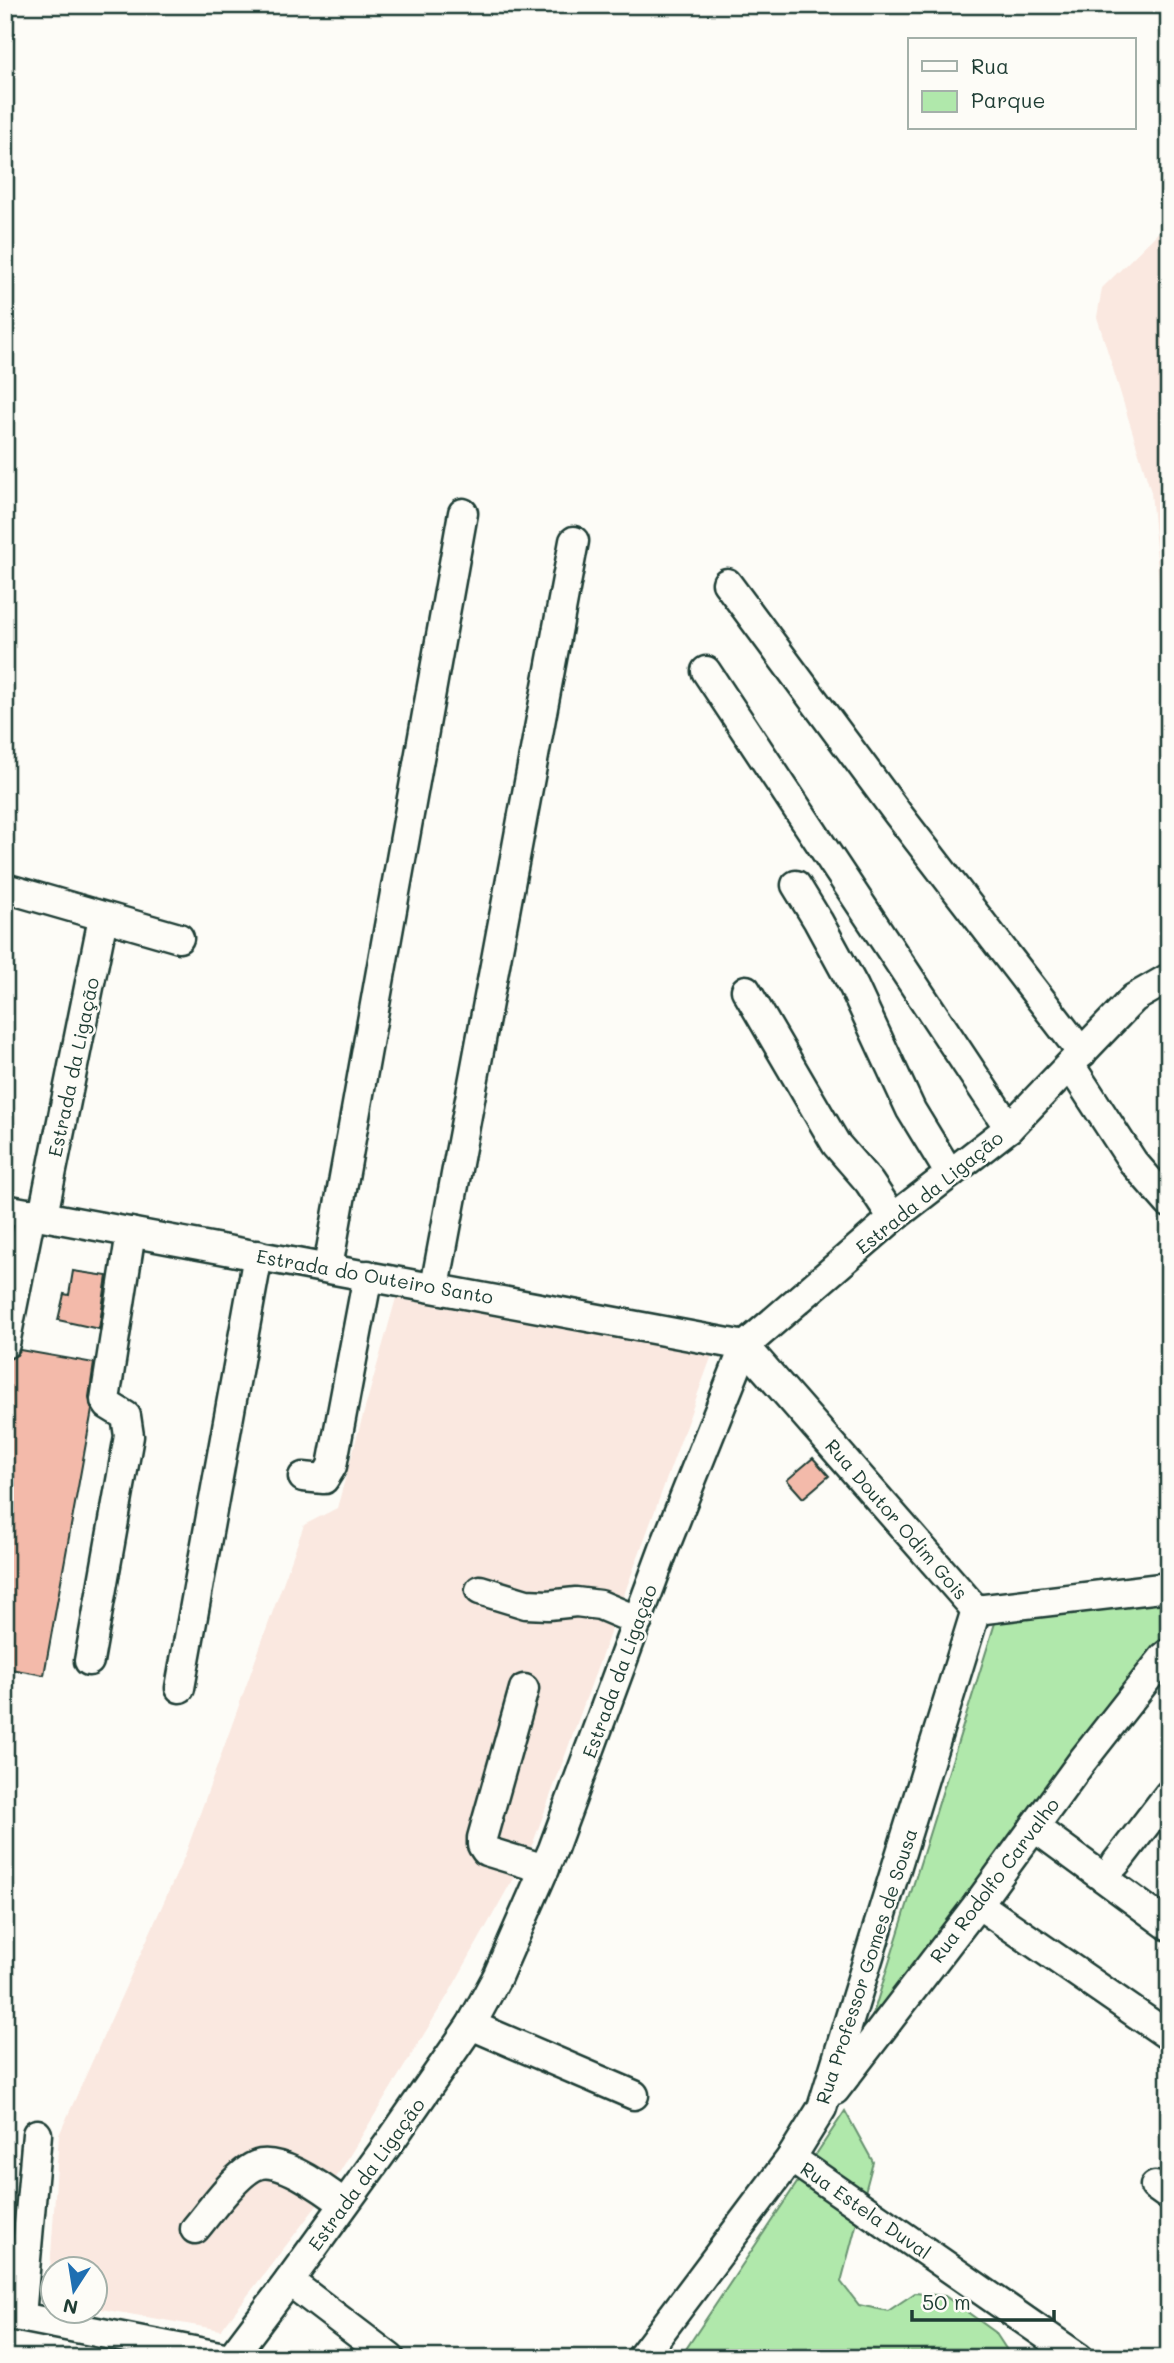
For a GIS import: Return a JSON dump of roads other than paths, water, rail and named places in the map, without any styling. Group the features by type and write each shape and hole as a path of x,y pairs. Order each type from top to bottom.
{"street":[{"path":"328,1267 463,513"},
{"path":"435,1287 574,541"},
{"path":"727,583 1076,1059 1133,1162 1169,1203"},
{"path":"706,671 1009,1128"},
{"path":"796,885 854,986 911,1110 950,1174"},
{"path":"5,888 179,938"},
{"name":"Estrada da Ligação","path":"5,1344 26,1212 103,918"},
{"name":"Estrada da Ligação","path":"230,2358 289,2281 471,2025 497,1977 545,1869 745,1346 893,1219 1009,1128 1135,998 1169,978"},
{"path":"746,990 836,1144 869,1182 893,1219"},
{"name":"Estrada do Outeiro Santo","path":"26,1212 745,1346"},
{"path":"89,1661 129,1436 126,1416 108,1405 105,1400 131,1232"},
{"path":"180,1688 258,1255"},
{"path":"303,1477 324,1479 332,1466 368,1275"},
{"name":"Rua Doutor Odim Gois","path":"745,1346 976,1610 1169,1587"},
{"path":"480,1590 526,1604 576,1602 600,1605 638,1621"},
{"name":"Rua Professor Gomes de Sousa","path":"641,2358 791,2158 821,2108 976,1610"},
{"name":"Rua Rodolfo Carvalho","path":"821,2108 978,1904 1083,1760 1169,1653"},
{"path":"524,1689 482,1845 486,1851 545,1869"},
{"path":"1116,1863 1169,1794"},
{"path":"1034,1827 1169,1926"},
{"path":"978,1904 1169,2036"},
{"path":"471,2025 634,2095"},
{"path":"37,2134 13,2315 230,2358"},
{"name":"Rua Estela Duval","path":"791,2158 1079,2358"},
{"path":"195,2230 237,2179 254,2166 263,2164 279,2167 321,2186 344,2204"},
{"path":"289,2281 390,2358"}]}
